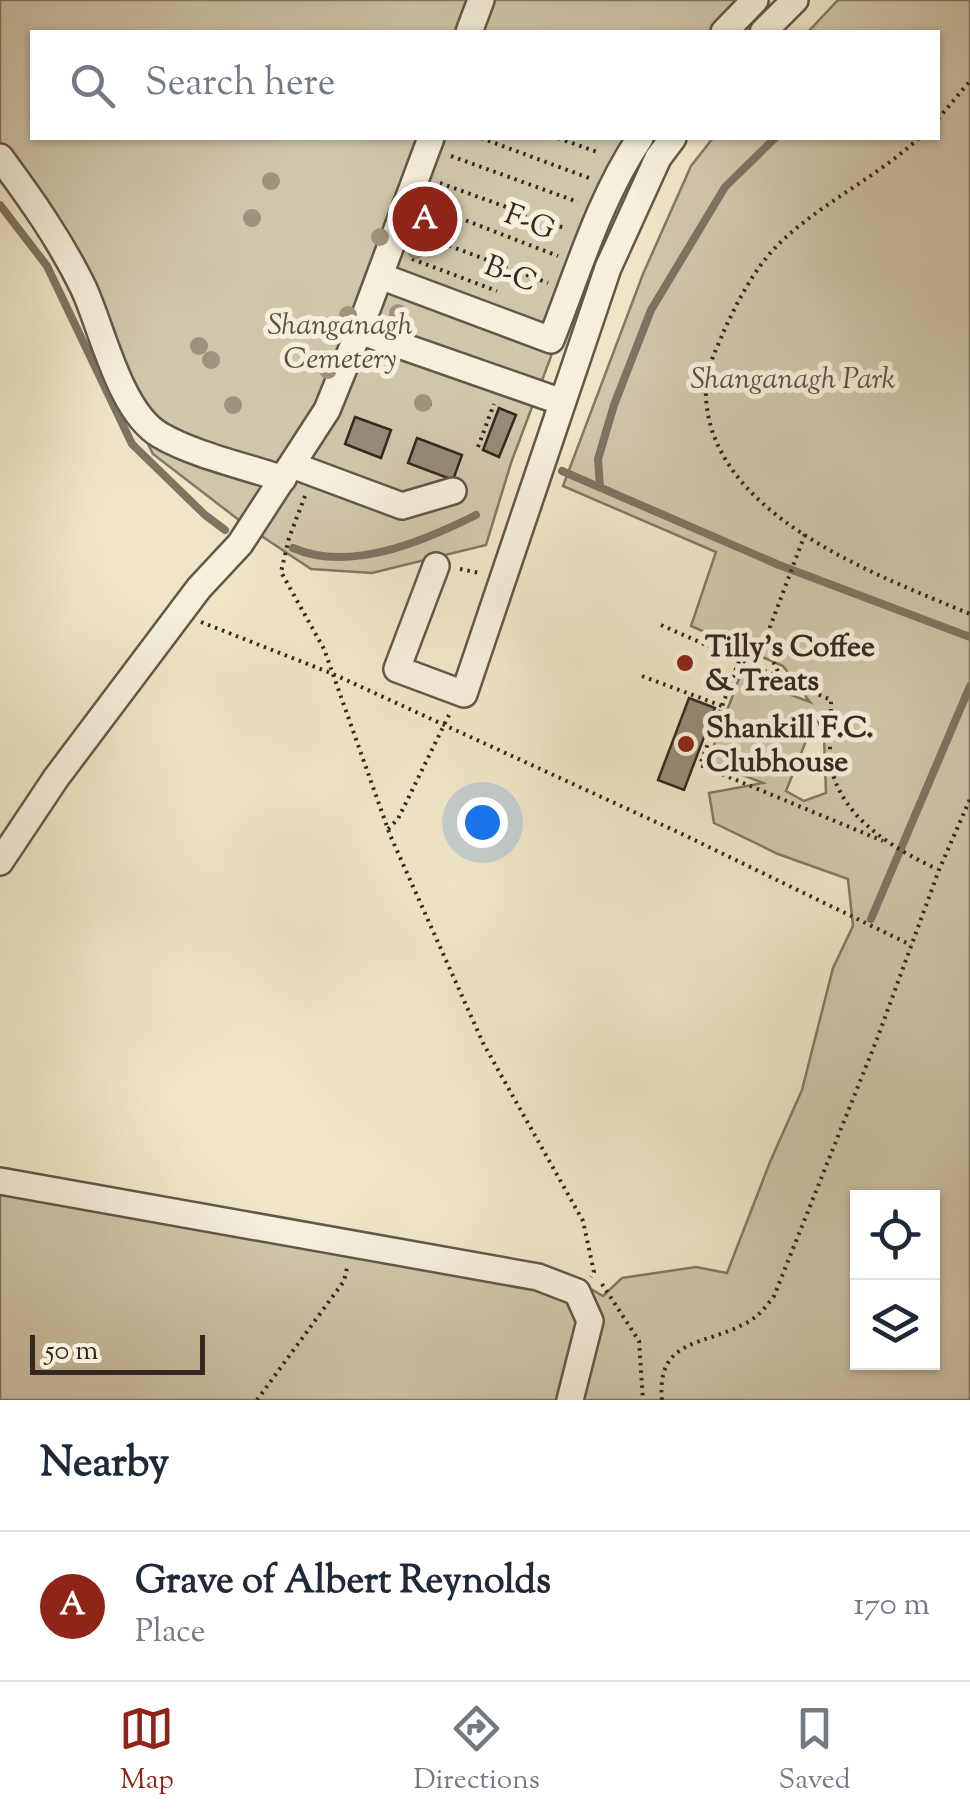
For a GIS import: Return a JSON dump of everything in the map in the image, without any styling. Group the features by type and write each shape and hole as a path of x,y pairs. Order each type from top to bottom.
{"lane":[{"path":"471,30 482,0"},
{"path":"726,30 755,0"},
{"path":"765,30 795,0"},
{"path":"380,276 551,340 601,211 639,140"},
{"path":"436,566 398,669 464,694 608,268 658,158 672,140"},
{"path":"0,862 56,778 199,588 240,544 296,472 360,331 429,142"},
{"path":"0,158 42,212 84,288 110,362 140,416 158,434 402,506 453,491"},
{"path":"360,331 562,402"},
{"path":"0,1182 538,1277 577,1292 590,1320 570,1400"}],"path":[{"path":"940,117 970,81"},
{"path":"486,140 612,186"},
{"path":"564,140 624,162"},
{"path":"917,140 783,240 735,307 706,380 712,432 732,470 764,505 805,534 884,578 970,614"},
{"path":"429,142 601,211"},
{"path":"413,186 591,237"},
{"name":"F-G","path":"413,186 580,264"},
{"path":"394,238 570,291"},
{"name":"B-C","path":"394,238 509,296"},
{"path":"425,397 430,385"},
{"path":"478,447 498,395"},
{"path":"296,472 290,538 282,572 324,649 388,829 483,1043 582,1221 594,1272 639,1341 643,1400"},
{"path":"781,678 770,655 770,627 805,534"},
{"path":"436,566 478,572 504,581"},
{"path":"198,621 333,674 680,833 911,945"},
{"path":"661,625 831,700 835,779 848,803 889,844"},
{"path":"739,660 700,765 889,844 939,870"},
{"path":"642,676 722,706"},
{"path":"388,829 398,819 443,727 464,694"},
{"path":"662,1400 663,1371 671,1357 694,1342 747,1323 774,1296 970,799"},
{"path":"258,1400 344,1280 353,1244"},
{"path":"577,1292 594,1272"}],"green space":[{"name":"Shanganagh Cemetery","path":"0,0 766,0 732,30 30,30 30,140 648,140 594,242 511,463 486,545 372,573 311,569 248,527 153,454 35,222 0,181"},
{"name":"Shanganagh Park","path":"838,0 970,0 970,1400 0,1400 0,1171 565,1274 603,1296 622,1278 696,1267 727,1273 802,1090 833,968 853,926 848,879 778,854 714,823 709,793 763,783 708,761 740,676 810,702 783,666 691,626 716,552 563,486 643,274 691,166 711,140 940,140 940,30 810,30","holes":["816,716 824,736 826,793 804,801 786,791"]}],"building":[{"path":"499,408 516,415 499,457 483,450"},
{"path":"355,417 391,430 381,458 345,444"},
{"path":"417,438 462,455 453,480 408,463"},
{"name":"Shankill F.C. Clubhouse","path":"689,698 715,708 684,790 658,780"}],"waterway":[{"path":"600,487 598,459 614,405 651,310 725,187 773,140"},
{"path":"0,205 47,266 132,444 225,530"},
{"path":"562,471 779,565 970,637"},
{"path":"293,548 338,557 386,551 476,515"},
{"path":"871,919 970,686"}],"place":[{"name":"Grave of Albert Reynolds","path":"425,219"},
{"name":"Tilly's Coffee & Treats","path":"685,663"},
{"name":"Shankill F.C. Clubhouse","path":"686,744"}]}
